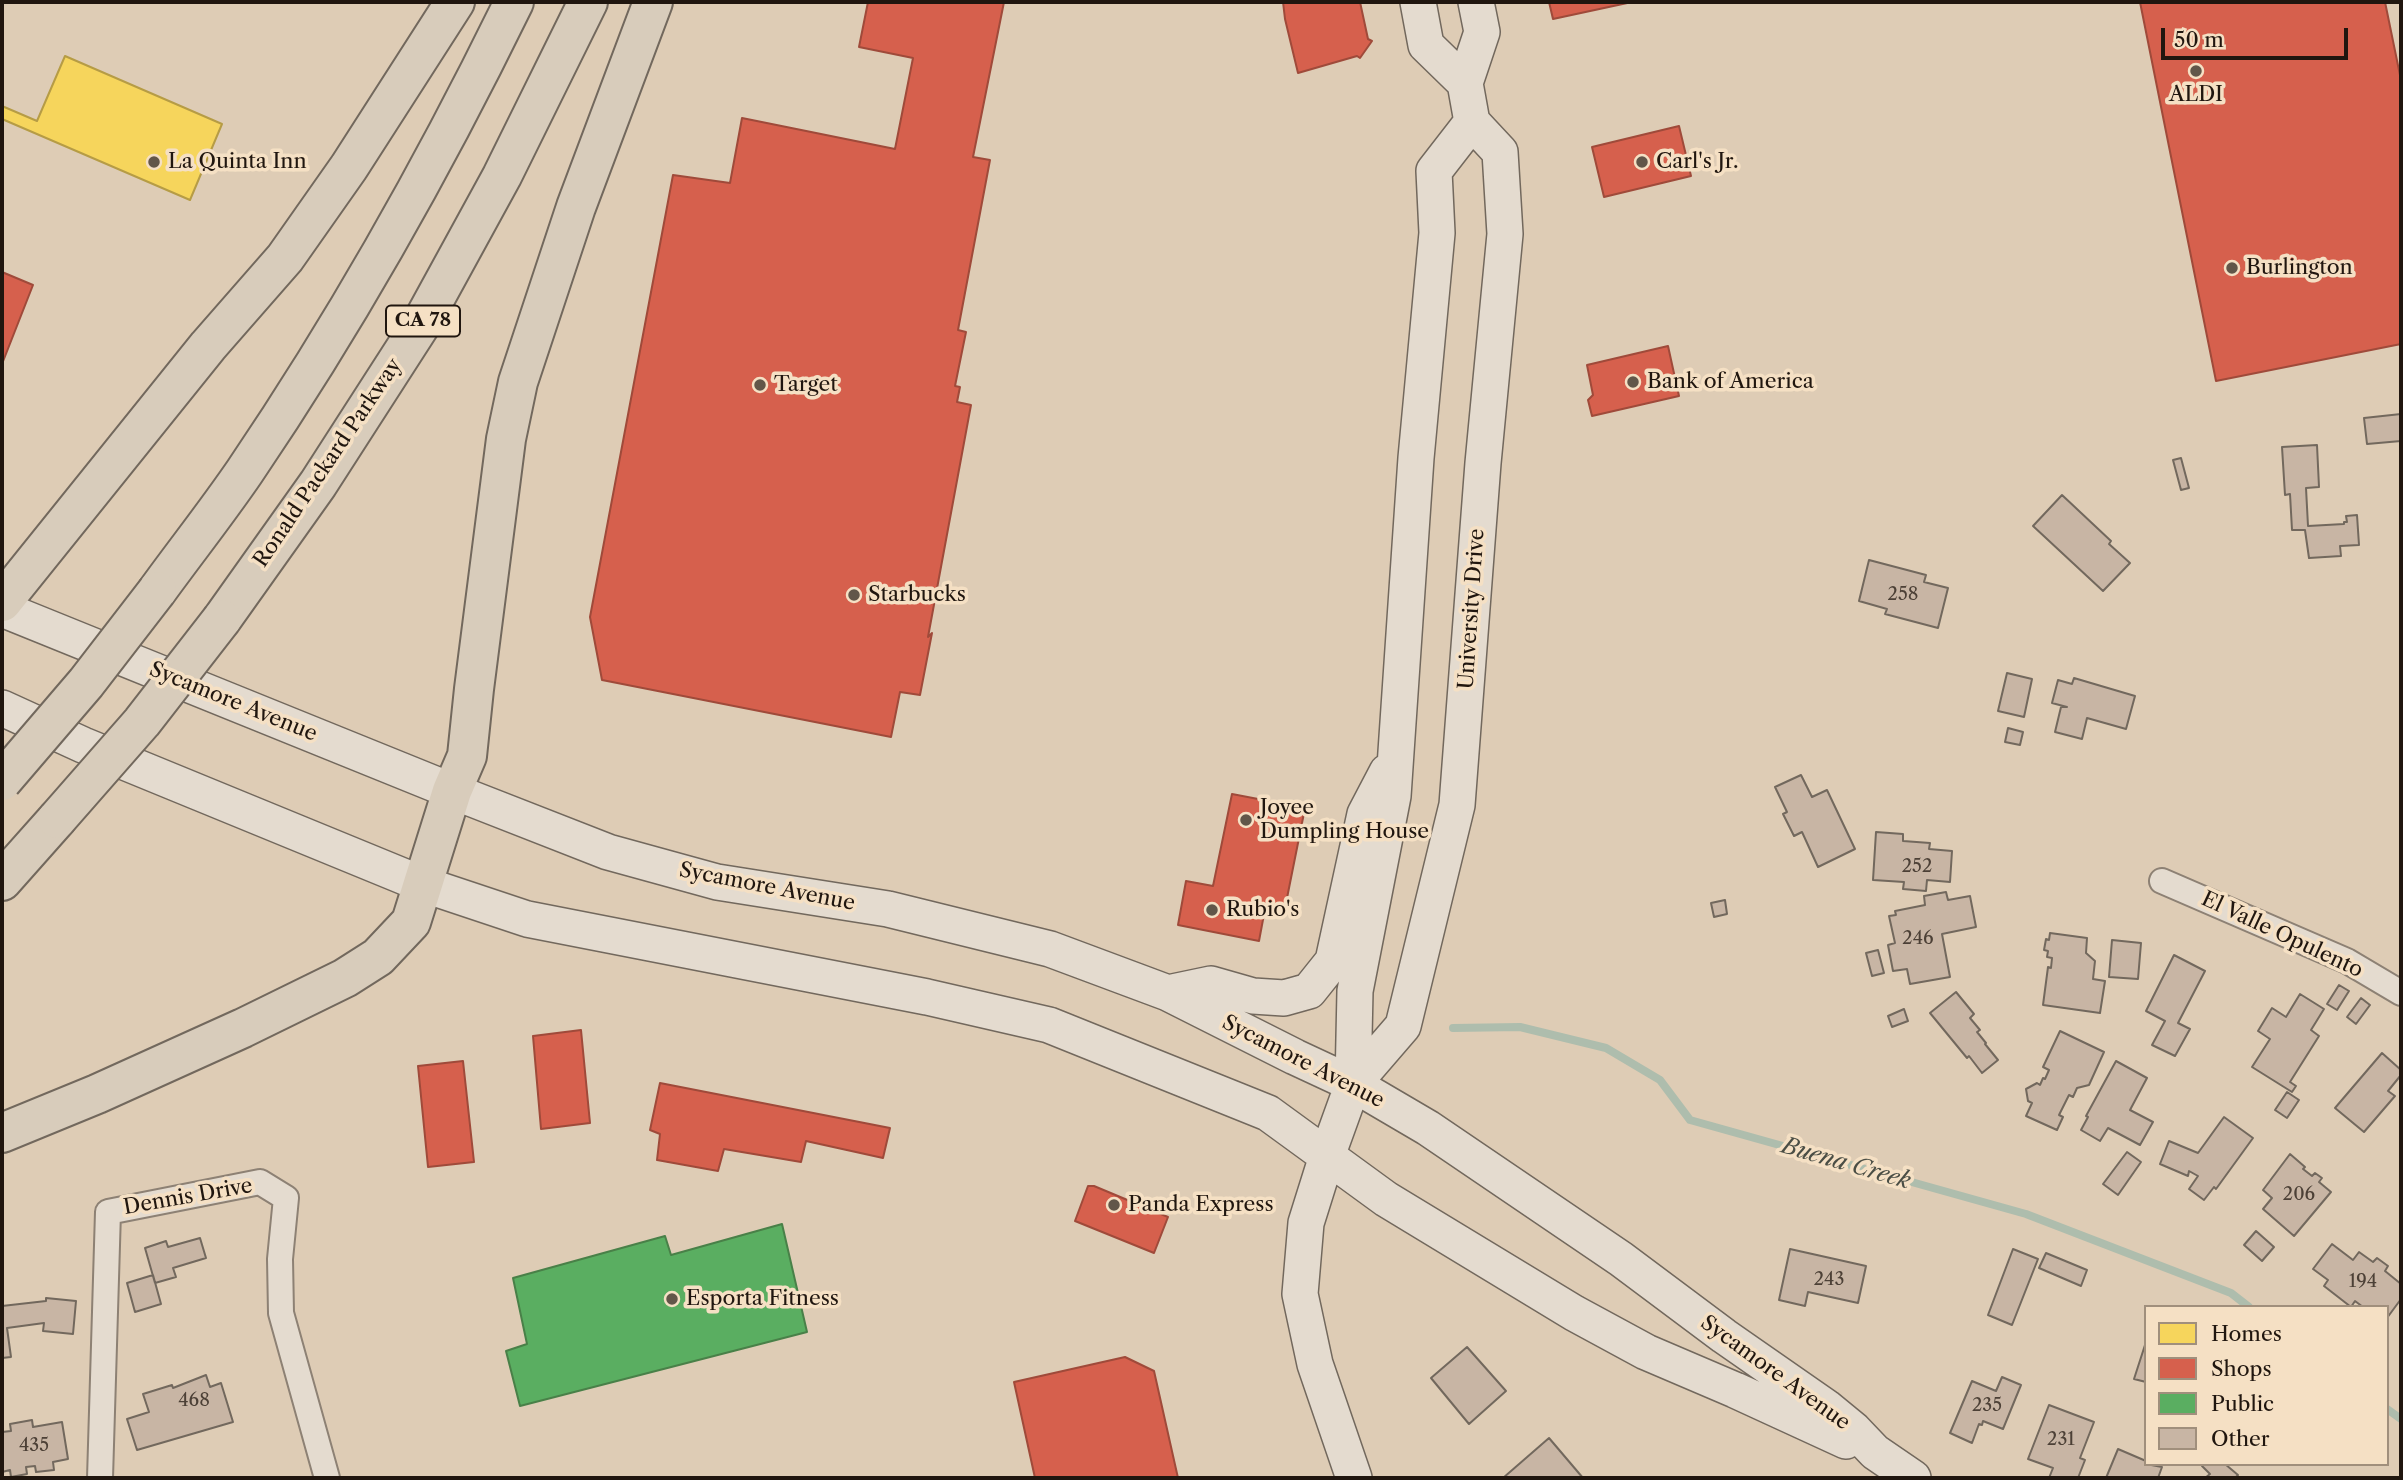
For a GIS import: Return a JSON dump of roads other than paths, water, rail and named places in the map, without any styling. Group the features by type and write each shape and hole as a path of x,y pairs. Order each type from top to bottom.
{"highway":[{"path":"2,602 208,346 285,258 348,167 455,2"},
{"name":"CA 78","path":"2,781 86,683 244,473 328,345 392,236 459,113 514,2"},
{"name":"Ronald Packard Parkway","path":"2,881 142,722 222,619 317,484 421,324 502,176 588,2"},
{"path":"2,1133 97,1094 345,978 378,957 411,922 452,791 467,756 506,439 518,382 576,207 653,2"}],"main road":[{"path":"1418,2 1426,46 1465,83"},
{"path":"1472,122 1465,83 1482,32 1476,2"},
{"name":"University Drive","path":"1353,1084 1403,1026 1457,805 1483,463 1505,234 1500,152 1472,122 1434,171 1437,233 1416,457 1393,796 1355,991 1353,1084 1306,1223 1300,1294 1315,1364 1354,1478"},
{"name":"Sycamore Avenue","path":"2,609 608,852 717,882 888,909 1050,949 1168,993 1353,1084 1428,1128 1621,1259 1825,1407 1854,1430 1875,1452"},
{"name":"Sycamore Avenue","path":"2,708 83,745 422,884 527,919 899,991 1049,1025 1268,1113 1386,1199 1574,1314 1646,1352 1875,1452"},
{"path":"1168,993 1211,984 1253,996 1284,998 1310,991 1333,961 1364,814 1396,753"},
{"path":"1875,1452 1913,1478"}],"street":[{"name":"El Valle Opulento","path":"2162,881 2347,961 2401,993"},
{"name":"Dennis Drive","path":"100,1478 108,1212 260,1182 286,1198 279,1259 281,1313 327,1478"}],"waterway":[{"name":"Buena Creek","path":"1453,1028 1520,1027 1606,1048 1660,1080 1690,1120 2026,1214 2231,1293 2246,1305"},
{"name":"Buena Creek","path":"2389,1410 2401,1419"}],"place":[{"name":"ALDI","path":"2196,71"},
{"name":"La Quinta Inn","path":"154,162"},
{"name":"Carl's Jr.","path":"1642,162"},
{"name":"Burlington","path":"2232,268"},
{"name":"Bank of America","path":"1633,382"},
{"name":"Target","path":"760,385"},
{"name":"Starbucks","path":"854,595"},
{"name":"Joyee Dumpling House","path":"1246,820"},
{"name":"Rubio's","path":"1212,910"},
{"name":"Panda Express","path":"1114,1205"},
{"name":"Esporta Fitness","path":"672,1299"}]}
